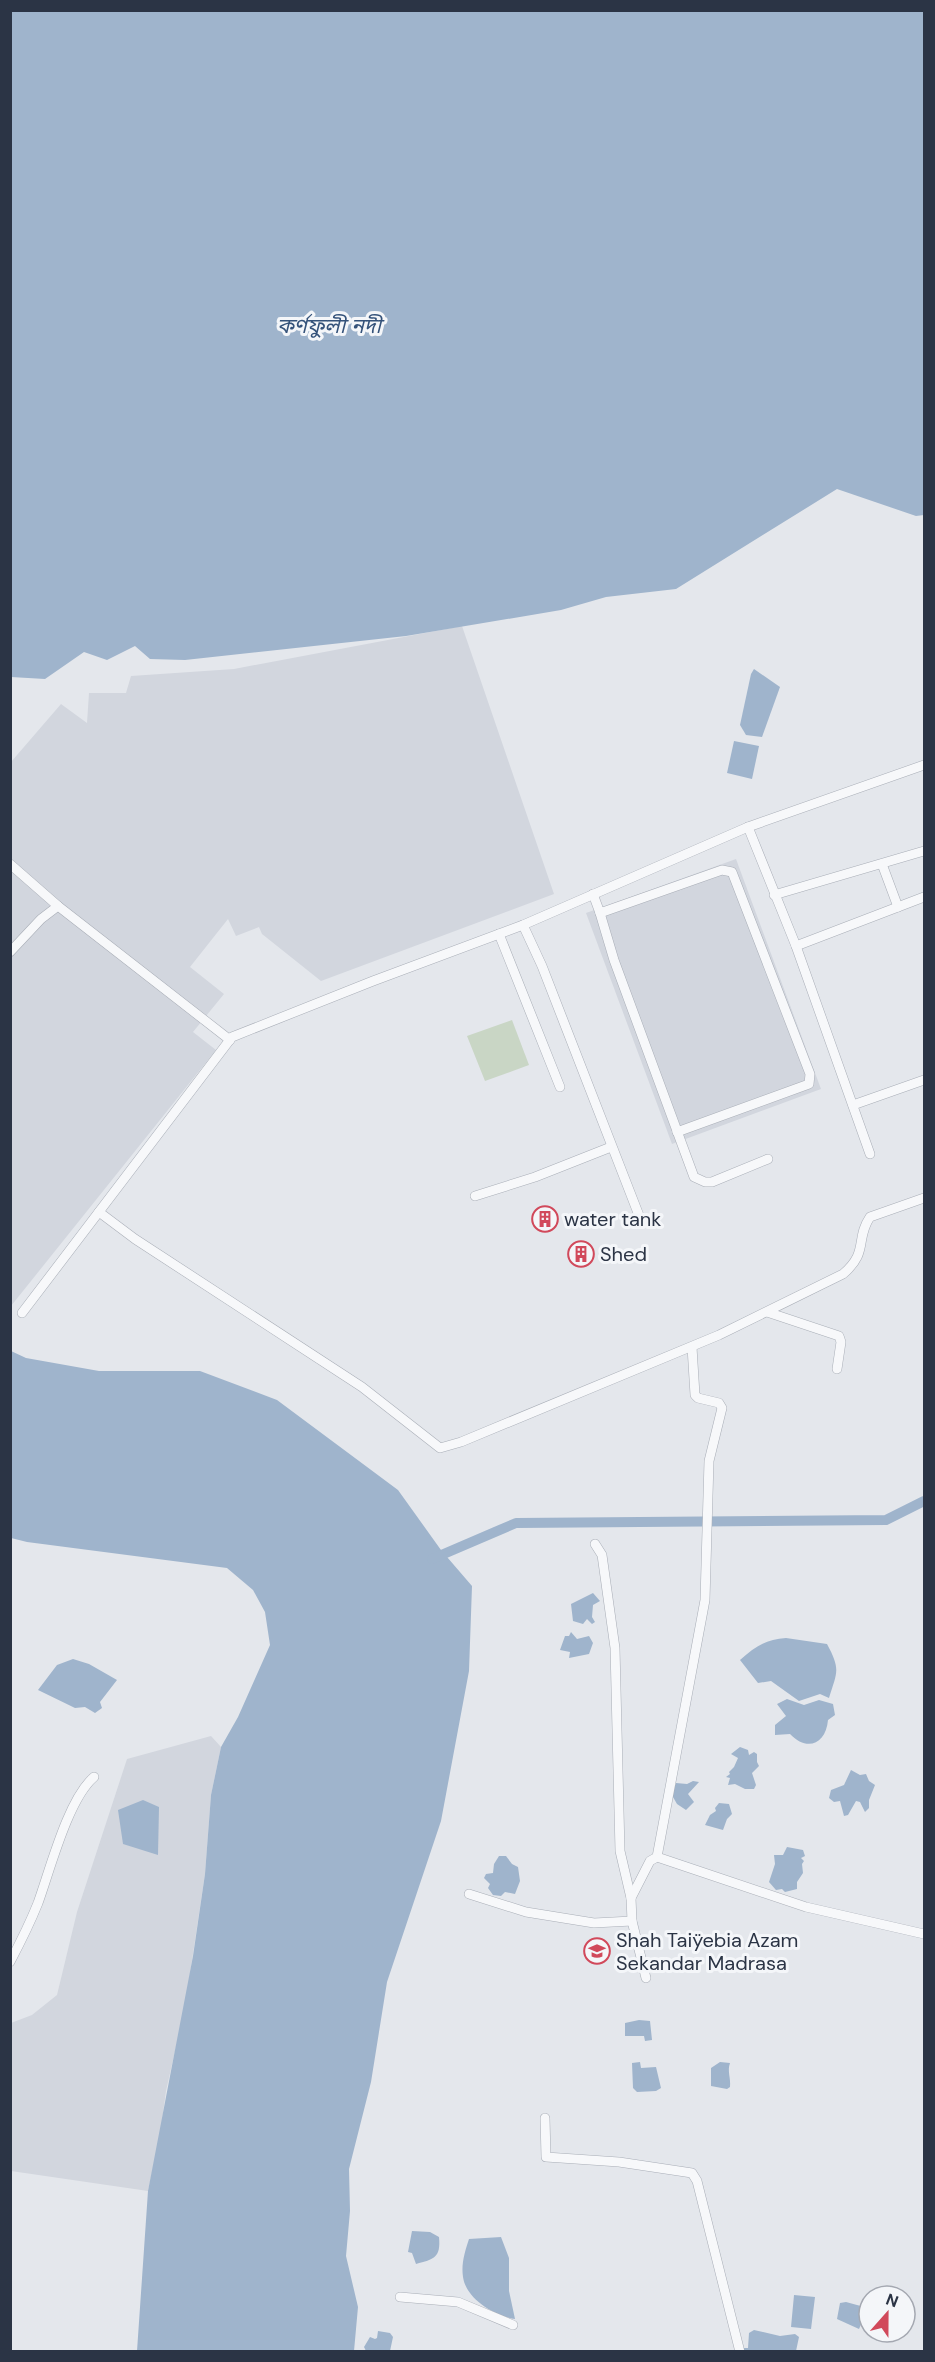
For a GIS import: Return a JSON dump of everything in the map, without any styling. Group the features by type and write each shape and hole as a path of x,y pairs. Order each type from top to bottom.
{"street":[{"path":"22,1313 232,1037 362,985 523,925 748,827 924,765"},
{"path":"748,827 796,946 870,1154"},
{"path":"774,895 924,851"},
{"path":"882,864 898,907"},
{"path":"12,868 230,1040"},
{"path":"600,913 722,870 732,872 810,1074 809,1084 677,1132"},
{"path":"593,894 614,960 694,1177 705,1182 712,1182 768,1159"},
{"path":"796,946 924,897"},
{"path":"10,952 40,919 58,906"},
{"path":"523,925 542,966 640,1218"},
{"path":"499,934 560,1087"},
{"path":"853,1105 924,1080"},
{"path":"475,1196 535,1177 611,1147"},
{"path":"99,1212 135,1239 362,1387 440,1448 461,1442 692,1347 843,1274 857,1261 866,1223 870,1217 924,1198"},
{"path":"767,1312 839,1336 841,1342 837,1369"},
{"path":"657,1857 705,1600 709,1461 722,1408 719,1403 698,1398 695,1395 692,1347"},
{"path":"595,1544 602,1555 615,1648 620,1851 631,1898 632,1921 646,1978"},
{"path":"10,1962 37,1906 76,1801 86,1783 94,1777"},
{"path":"631,1898 650,1861 657,1857 806,1907 924,1934"},
{"path":"469,1894 526,1912 594,1923 632,1921"},
{"path":"545,2118 546,2157 619,2162 692,2173 697,2181 740,2352"},
{"path":"400,2297 458,2302 513,2325"}],"shaded area":[{"path":"462,626 554,894 321,981 262,934 259,927 236,936 228,919 190,967 224,994 193,1032 216,1050 11,1306 11,762 61,704 87,723 89,693 126,693 131,676 234,669"},
{"path":"736,859 821,1089 672,1144 586,913"},
{"path":"211,1736 221,1747 211,1795 205,1874 185,2007 166,2091 160,2135 148,2191 11,2171 11,2023 32,2015 57,1995 77,1912 127,1759"}],"green space":[{"path":"512,1020 529,1065 485,1081 467,1036"}],"water":[{"name":"কর্ণফুলী নদী","path":"11,10 924,11 924,515 916,516 837,489 676,589 606,597 561,610 406,636 185,660 150,659 135,646 107,660 84,652 45,679 11,677"},
{"path":"754,669 780,687 762,737 746,735 740,725"},
{"path":"734,741 759,746 752,779 727,773"},
{"path":"11,1351 26,1358 99,1371 200,1371 277,1400 398,1490 441,1550 472,1586 469,1671 441,1821 387,1982 371,2082 349,2169 350,2211 346,2256 358,2307 354,2351 137,2351 148,2191 193,1956 205,1874 211,1795 221,1747 238,1717 270,1645 265,1612 253,1590 227,1568 11,1538"},
{"path":"593,1593 600,1601 593,1605 592,1617 595,1622 592,1624 587,1619 583,1624 573,1621 571,1604"},
{"path":"571,1632 577,1639 589,1636 593,1643 589,1654 569,1658 570,1652 560,1650 565,1636 569,1636"},
{"path":"786,1638 827,1644 836,1666 829,1698 820,1694 799,1701 771,1681 758,1683 740,1660 761,1645 772,1640"},
{"path":"73,1659 89,1664 117,1680 100,1702 102,1708 95,1713 85,1707 75,1708 38,1690 57,1665"},
{"path":"787,1699 804,1705 819,1700 833,1704 835,1715 828,1720 824,1735 820,1740 809,1744 796,1740 790,1734 775,1735 775,1725 786,1716 777,1704"},
{"path":"740,1747 748,1750 749,1755 754,1752 757,1754 759,1766 752,1773 756,1785 754,1789 745,1789 735,1784 728,1785 730,1778 726,1777 738,1758 731,1754"},
{"path":"851,1770 860,1775 866,1774 869,1781 875,1785 869,1800 869,1808 865,1812 860,1802 856,1801 848,1815 844,1816 840,1801 834,1802 829,1798 831,1790 844,1785"},
{"path":"693,1781 699,1782 688,1794 694,1802 686,1810 677,1804 673,1797 670,1798 676,1783 687,1784"},
{"path":"143,1800 159,1807 158,1855 123,1844 118,1810"},
{"path":"719,1803 729,1804 732,1814 727,1819 723,1830 705,1825"},
{"path":"787,1847 803,1850 805,1856 801,1858 804,1861 803,1873 797,1882 797,1889 785,1892 782,1889 776,1890 769,1882 775,1864 774,1855 783,1855"},
{"path":"499,1856 506,1856 512,1864 518,1867 520,1881 515,1894 505,1892 501,1896 493,1895 488,1888 490,1884 484,1878 486,1874 493,1873 494,1864"},
{"path":"639,2020 650,2021 652,2040 645,2041 644,2036 625,2036 625,2023"},
{"path":"640,2062 641,2068 656,2067 661,2088 656,2091 637,2092 633,2088 632,2063"},
{"path":"720,2062 730,2063 730,2087 727,2089 711,2086 711,2068"},
{"path":"412,2231 430,2232 439,2237 439,2249 435,2256 416,2264 412,2253 408,2252"},
{"path":"501,2237 509,2258 509,2291 515,2319 491,2310 475,2299 465,2285 463,2277 463,2262 469,2239"},
{"path":"794,2295 815,2297 811,2329 791,2327"},
{"path":"840,2303 857,2305 857,2328 837,2319"},
{"path":"754,2330 780,2336 795,2334 799,2337 796,2351 744,2351 744,2348 748,2348 749,2333"},
{"path":"378,2331 390,2333 393,2337 390,2351 366,2351 364,2347 370,2337 377,2338"}],"waterway":[{"path":"432,1559 516,1523 886,1520 924,1501"}],"place":[{"name":"water tank","path":"545,1219"},
{"name":"Shed","path":"581,1254"},
{"name":"Shah Taiÿebia Azam Sekandar Madrasa","path":"597,1951"}]}
